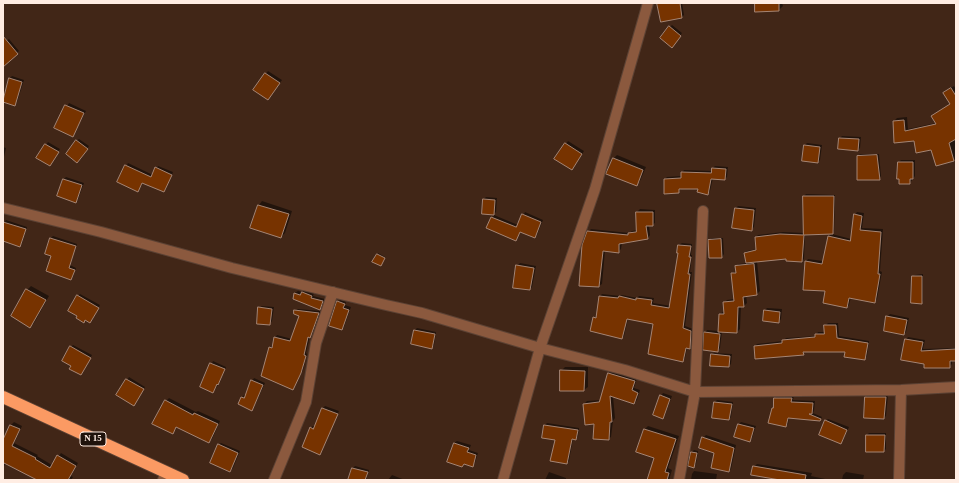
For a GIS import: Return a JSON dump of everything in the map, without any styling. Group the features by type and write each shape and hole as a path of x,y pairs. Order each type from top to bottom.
{"highway":[{"name":"N 15","path":"3,397 164,476 183,480"}],"street":[{"path":"503,480 540,348 595,190 648,3"},
{"path":"3,208 109,234 232,268 422,313 540,348 625,370 695,392 901,390 956,387"},
{"path":"679,480 695,392 703,211"},
{"path":"274,480 306,402 316,343 333,292"},
{"path":"899,480 901,390"}],"building":[{"path":"657,3 680,3 682,18 661,22"},
{"path":"755,3 779,3 779,11 755,12"},
{"path":"669,26 681,36 672,48 660,38"},
{"path":"3,36 18,54 3,67"},
{"path":"265,73 280,83 268,100 253,90"},
{"path":"9,78 22,82 15,106 3,102"},
{"path":"951,88 956,96 956,139 949,143 954,161 936,166 931,150 916,153 914,141 894,143 893,121 904,120 905,131 936,124 931,116 950,104 943,93"},
{"path":"65,105 84,113 73,137 54,128"},
{"path":"839,138 859,139 858,151 838,149"},
{"path":"76,140 88,149 77,163 66,154"},
{"path":"565,143 582,154 572,170 554,159"},
{"path":"45,144 59,152 50,166 36,158"},
{"path":"804,145 820,147 818,163 802,161"},
{"path":"877,155 880,180 857,180 857,156"},
{"path":"613,158 643,170 637,186 606,174"},
{"path":"898,162 913,162 913,179 910,179 910,184 899,184 899,179 897,179"},
{"path":"125,165 151,177 155,167 172,175 164,192 142,183 138,192 117,182"},
{"path":"712,168 726,169 725,180 711,179 708,195 697,192 698,189 679,189 679,193 664,194 664,179 681,178 681,172 711,173"},
{"path":"63,179 82,185 76,203 57,196"},
{"path":"803,196 834,196 833,234 804,235 802,262 786,261 786,259 746,263 744,253 756,250 755,237 780,234 803,235"},
{"path":"483,199 495,200 494,215 482,214"},
{"path":"258,205 289,214 281,238 250,228"},
{"path":"735,208 754,210 752,231 732,228"},
{"path":"636,212 653,212 653,226 646,226 648,239 619,244 619,253 603,251 599,287 579,286 582,245 587,231 628,235 628,233 636,232"},
{"path":"522,214 541,222 535,238 520,232 516,241 486,228 491,217 516,227"},
{"path":"854,214 862,216 860,230 881,232 878,274 880,274 875,303 849,298 847,308 823,303 825,291 803,290 805,261 822,264 828,236 850,241"},
{"path":"3,222 26,229 20,247 3,241"},
{"path":"50,238 76,246 69,268 75,270 71,280 46,271 51,256 45,254"},
{"path":"721,239 722,258 709,258 708,240"},
{"path":"678,245 691,246 688,274 690,274 683,328 691,331 690,349 686,348 683,362 648,354 653,324 627,319 622,339 590,331 593,317 596,318 599,296 618,298 619,296 636,300 636,298 652,300 651,305 669,308"},
{"path":"377,254 385,258 381,266 372,262"},
{"path":"754,264 757,295 743,297 744,307 738,307 737,333 718,332 719,314 724,314 723,302 734,301 731,273 736,273 735,266"},
{"path":"516,265 534,268 530,290 513,288"},
{"path":"912,276 922,276 922,304 911,303"},
{"path":"26,289 46,300 30,328 11,316"},
{"path":"302,292 312,296 311,298 323,301 320,310 293,299 294,293 300,295"},
{"path":"77,295 99,308 90,323 85,320 84,323 76,318 77,316 68,311"},
{"path":"337,301 345,304 343,308 349,310 342,330 329,326"},
{"path":"258,307 272,309 270,325 257,324"},
{"path":"294,310 319,313 310,338 308,337 304,355 306,356 301,373 293,390 261,376 269,347 272,348 274,337 290,341 299,316 294,314"},
{"path":"764,310 780,312 779,323 763,321"},
{"path":"886,316 907,320 904,335 884,331"},
{"path":"824,325 836,325 837,338 868,343 865,360 844,357 845,352 803,352 804,355 755,359 754,346 782,343 782,340 815,337 815,334 824,334"},
{"path":"414,330 435,334 432,349 411,344"},
{"path":"704,332 720,334 718,352 703,350"},
{"path":"905,339 923,342 921,351 956,349 956,361 950,361 950,368 924,368 924,364 901,360"},
{"path":"70,346 91,358 81,375 69,369 71,366 62,361"},
{"path":"711,354 730,356 729,367 710,366"},
{"path":"210,363 225,369 213,393 200,387"},
{"path":"560,370 585,371 584,391 560,391"},
{"path":"608,373 635,381 632,390 638,393 634,404 610,396 612,422 610,422 609,440 593,439 594,424 585,425 583,404 599,402"},
{"path":"126,379 144,389 134,406 116,395"},
{"path":"251,380 263,385 252,411 238,404 241,397 244,398"},
{"path":"660,395 670,399 663,419 653,415"},
{"path":"865,397 886,397 884,419 864,418"},
{"path":"774,398 792,398 791,402 813,403 812,414 809,414 821,419 820,421 788,418 786,427 768,423 773,408"},
{"path":"165,400 193,415 194,413 218,424 209,443 176,427 173,434 152,424"},
{"path":"714,402 732,404 729,420 712,418"},
{"path":"322,408 338,414 320,455 302,447 310,427 313,429"},
{"path":"825,420 847,430 841,444 819,435"},
{"path":"738,424 754,428 750,442 734,437"},
{"path":"10,425 20,429 12,446 36,458 35,459 50,468 57,455 76,466 68,480 37,480 4,463 3,465 3,440"},
{"path":"544,425 578,430 576,440 572,439 567,464 550,461 555,440 542,438"},
{"path":"644,429 676,439 665,472 669,473 667,480 647,480 654,458 636,452"},
{"path":"866,435 885,435 884,452 866,452"},
{"path":"702,437 734,448 729,472 711,468 714,453 699,448"},
{"path":"454,443 469,448 467,452 476,455 473,467 464,464 462,467 447,462"},
{"path":"218,444 238,453 230,472 210,463"},
{"path":"691,452 697,453 694,468 688,466"},
{"path":"753,466 806,475 805,480 780,480 751,475"},
{"path":"352,468 368,472 365,480 348,480"}]}
